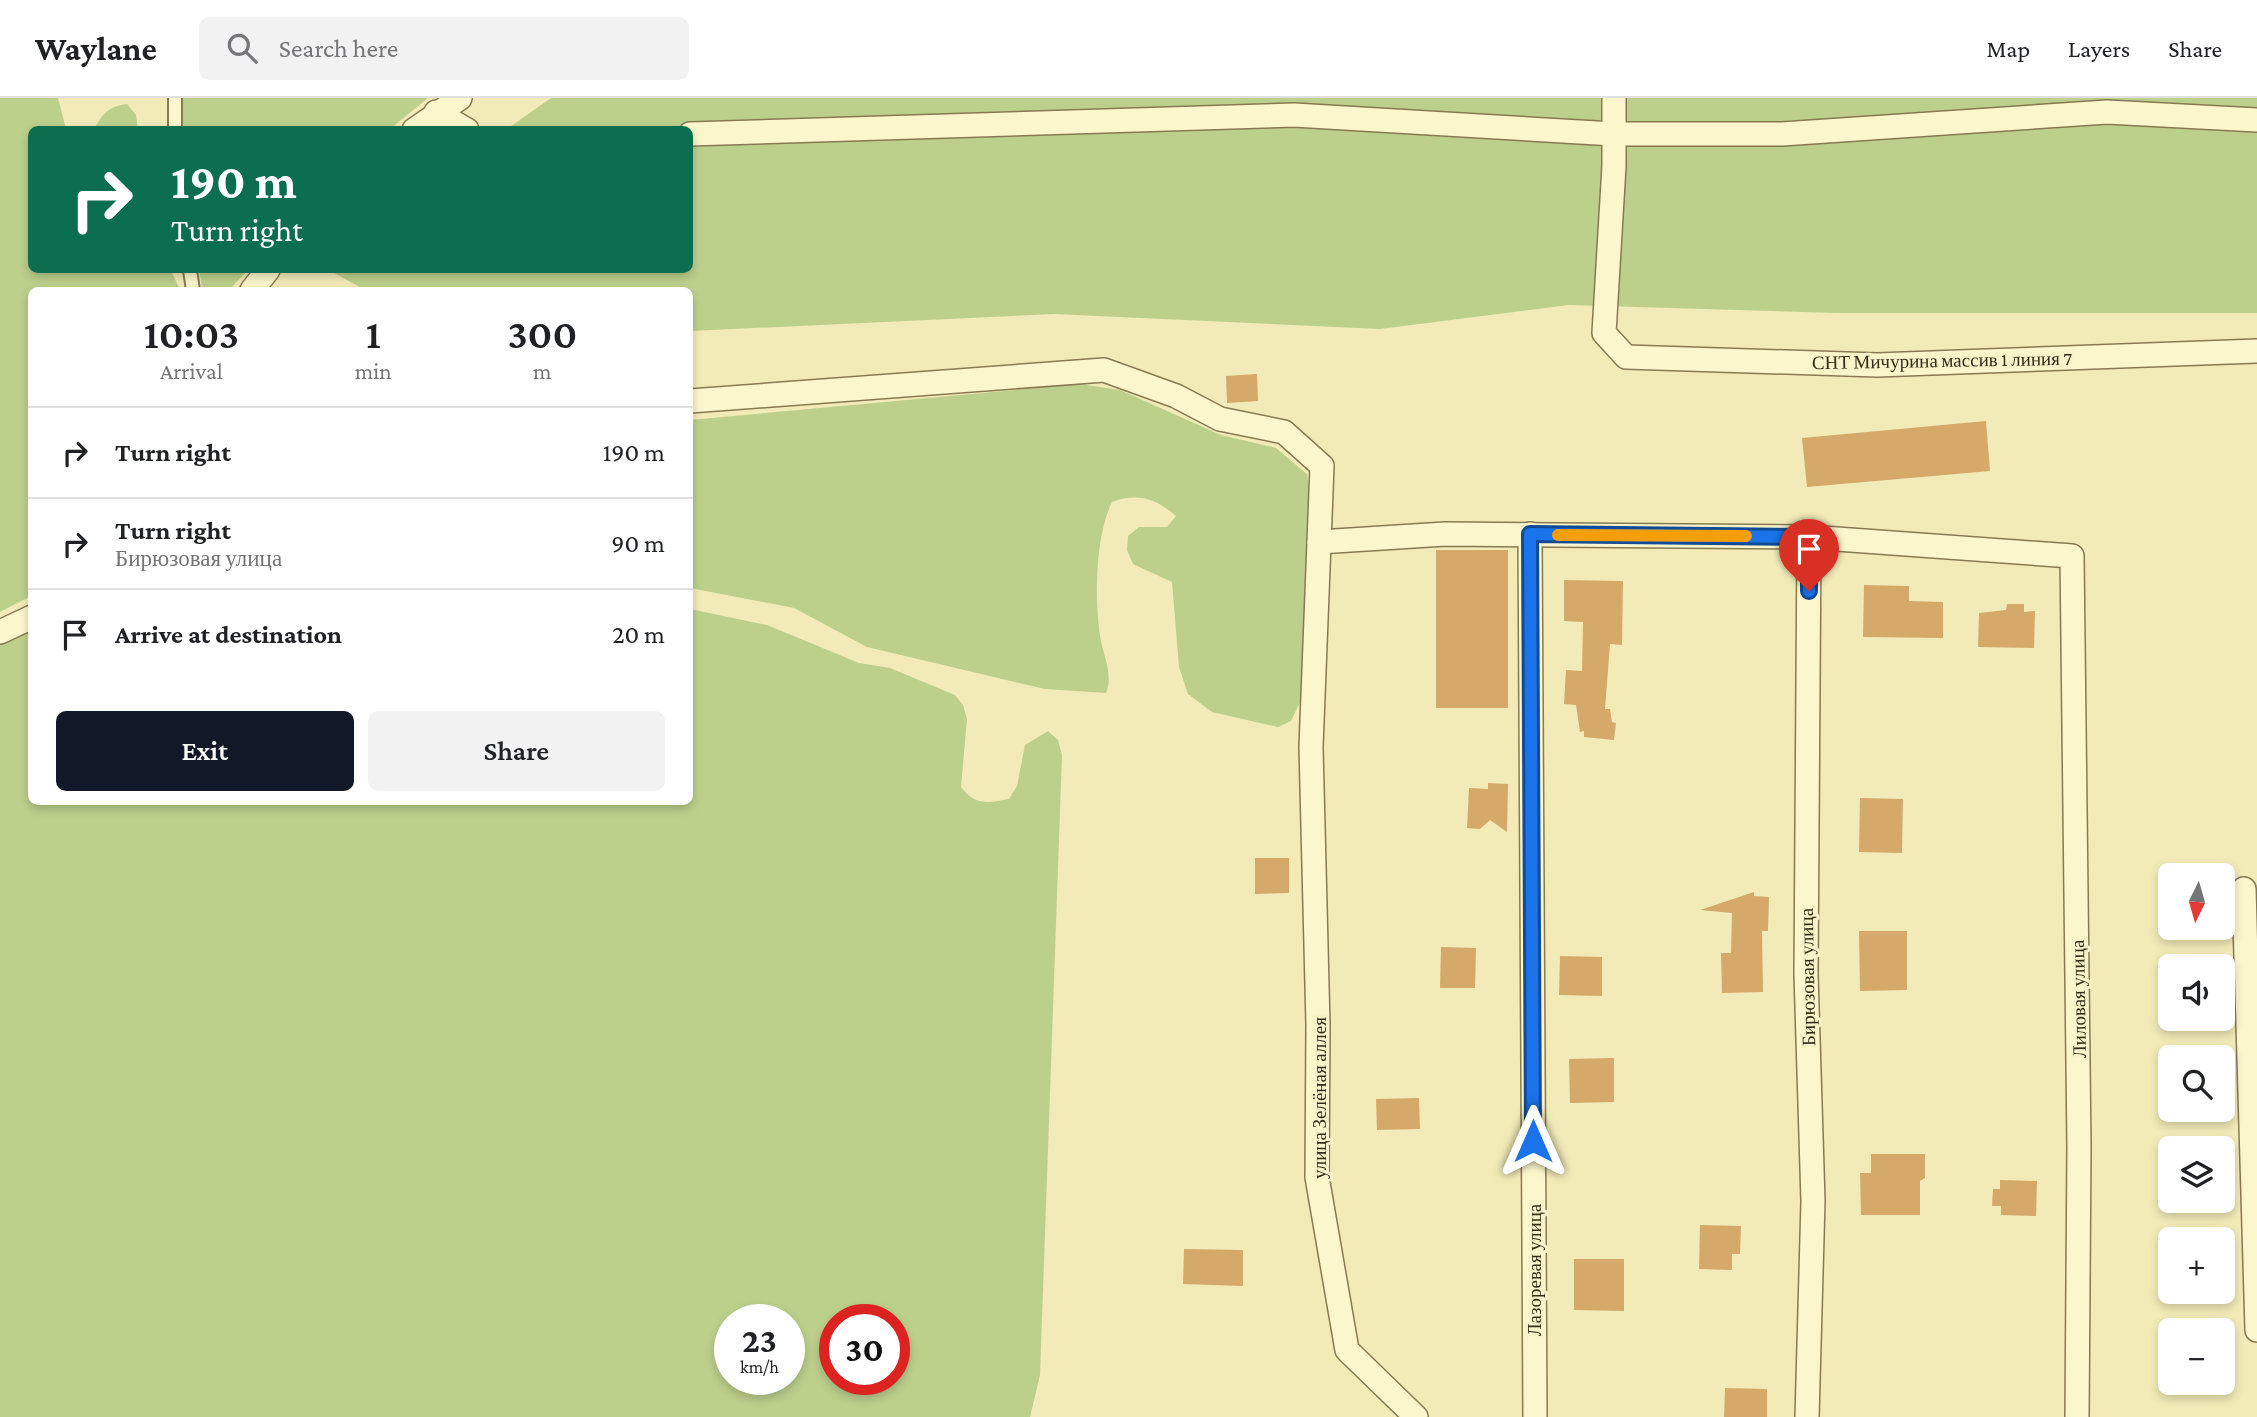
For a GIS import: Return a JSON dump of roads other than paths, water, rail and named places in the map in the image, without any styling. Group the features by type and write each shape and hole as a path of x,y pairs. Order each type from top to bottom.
{"street":[{"path":"419,126 460,98"},
{"path":"1614,98 1614,134"},
{"path":"436,112 460,126"},
{"path":"693,134 1294,115 1614,134 1782,134 2108,113 2257,120"},
{"name":"СНТ Мичурина массив 1 линия 7","path":"1614,134 1604,333 1626,357 1877,365 2257,351"},
{"name":"улица Зелёная аллея","path":"693,401 1104,370 1176,396 1220,419 1283,432 1322,466 1311,747 1318,998 1317,1177 1347,1350 1416,1417"},
{"path":"1319,542 1446,534 1809,537"},
{"name":"Лазоревая улица","path":"1530,534 1535,1417"},
{"name":"Лиловая улица","path":"1809,537 2073,556 2080,1147 2077,1417"},
{"name":"Бирюзовая улица","path":"1807,1417 1814,1201 1806,974 1809,537"},
{"path":"0,632 28,619"},
{"path":"2244,889 2257,1330"}],"lane":[{"path":"175,98 175,126"}]}
